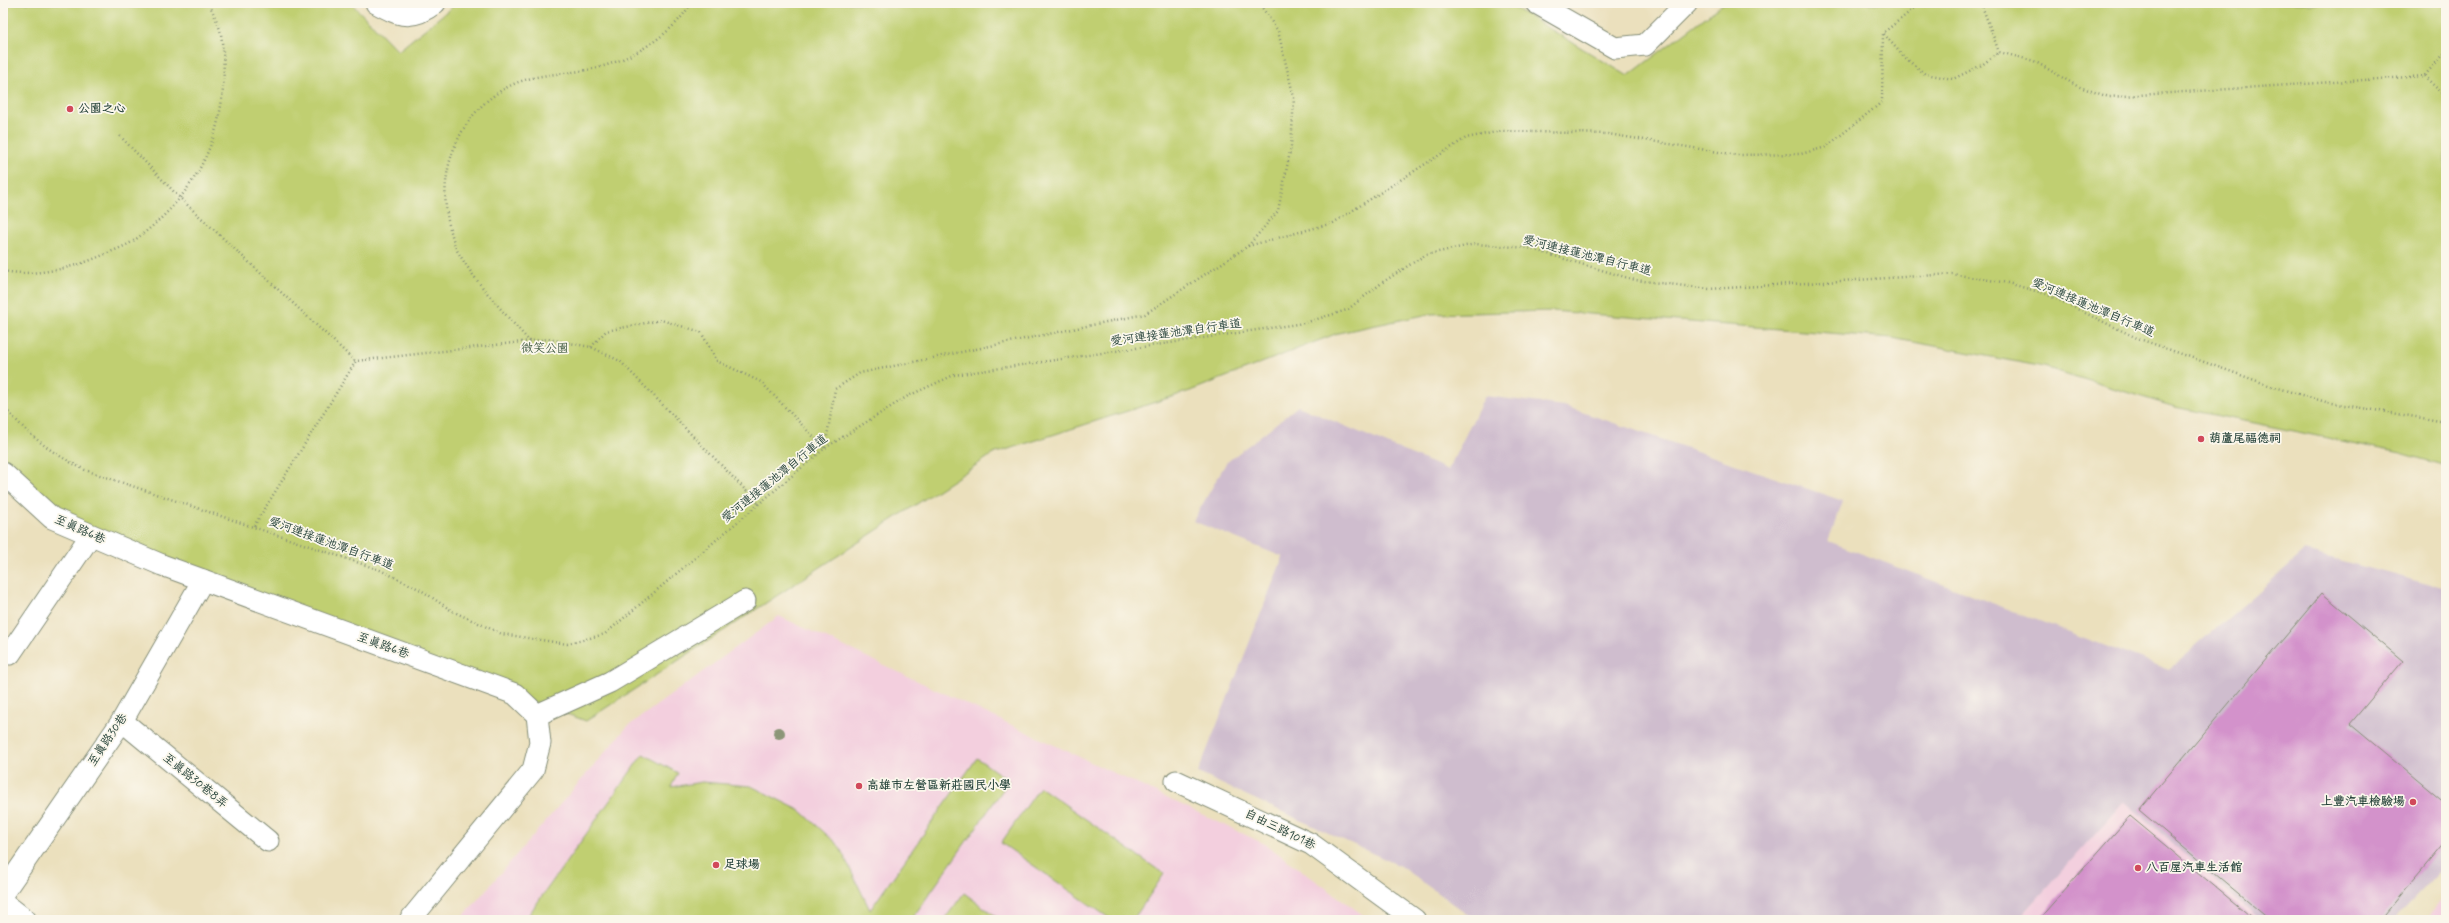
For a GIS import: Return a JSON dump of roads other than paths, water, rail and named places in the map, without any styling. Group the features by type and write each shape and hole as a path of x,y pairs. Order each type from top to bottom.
{"street":[{"path":"3,903 25,920"}],"lane":[{"path":"376,3 399,15 422,13 435,3"},
{"path":"1536,3 1615,48 1644,45 1687,3"},
{"name":"至真路6巷","path":"3,473 52,518 203,580 515,694 537,716"},
{"path":"10,654 91,535"},
{"name":"至真路30巷","path":"3,893 122,721 203,580"},
{"path":"410,920 533,770 540,743 537,716 610,682 745,601"},
{"name":"至真路30巷8弄","path":"122,721 268,841"},
{"name":"自由三路101巷","path":"1176,781 1311,844 1415,920"}],"place":[{"name":"公園之心","path":"70,109"},
{"name":"葫蘆尾福德祠","path":"2201,439"},
{"name":"高雄市左營區新莊國民小學","path":"859,786"},
{"name":"上豐汽車檢驗場","path":"2413,802"},
{"name":"足球場","path":"716,865"},
{"name":"八百屋汽車生活館","path":"2138,868"}],"park label":[{"name":"微笑公園","path":"545,349"}]}
